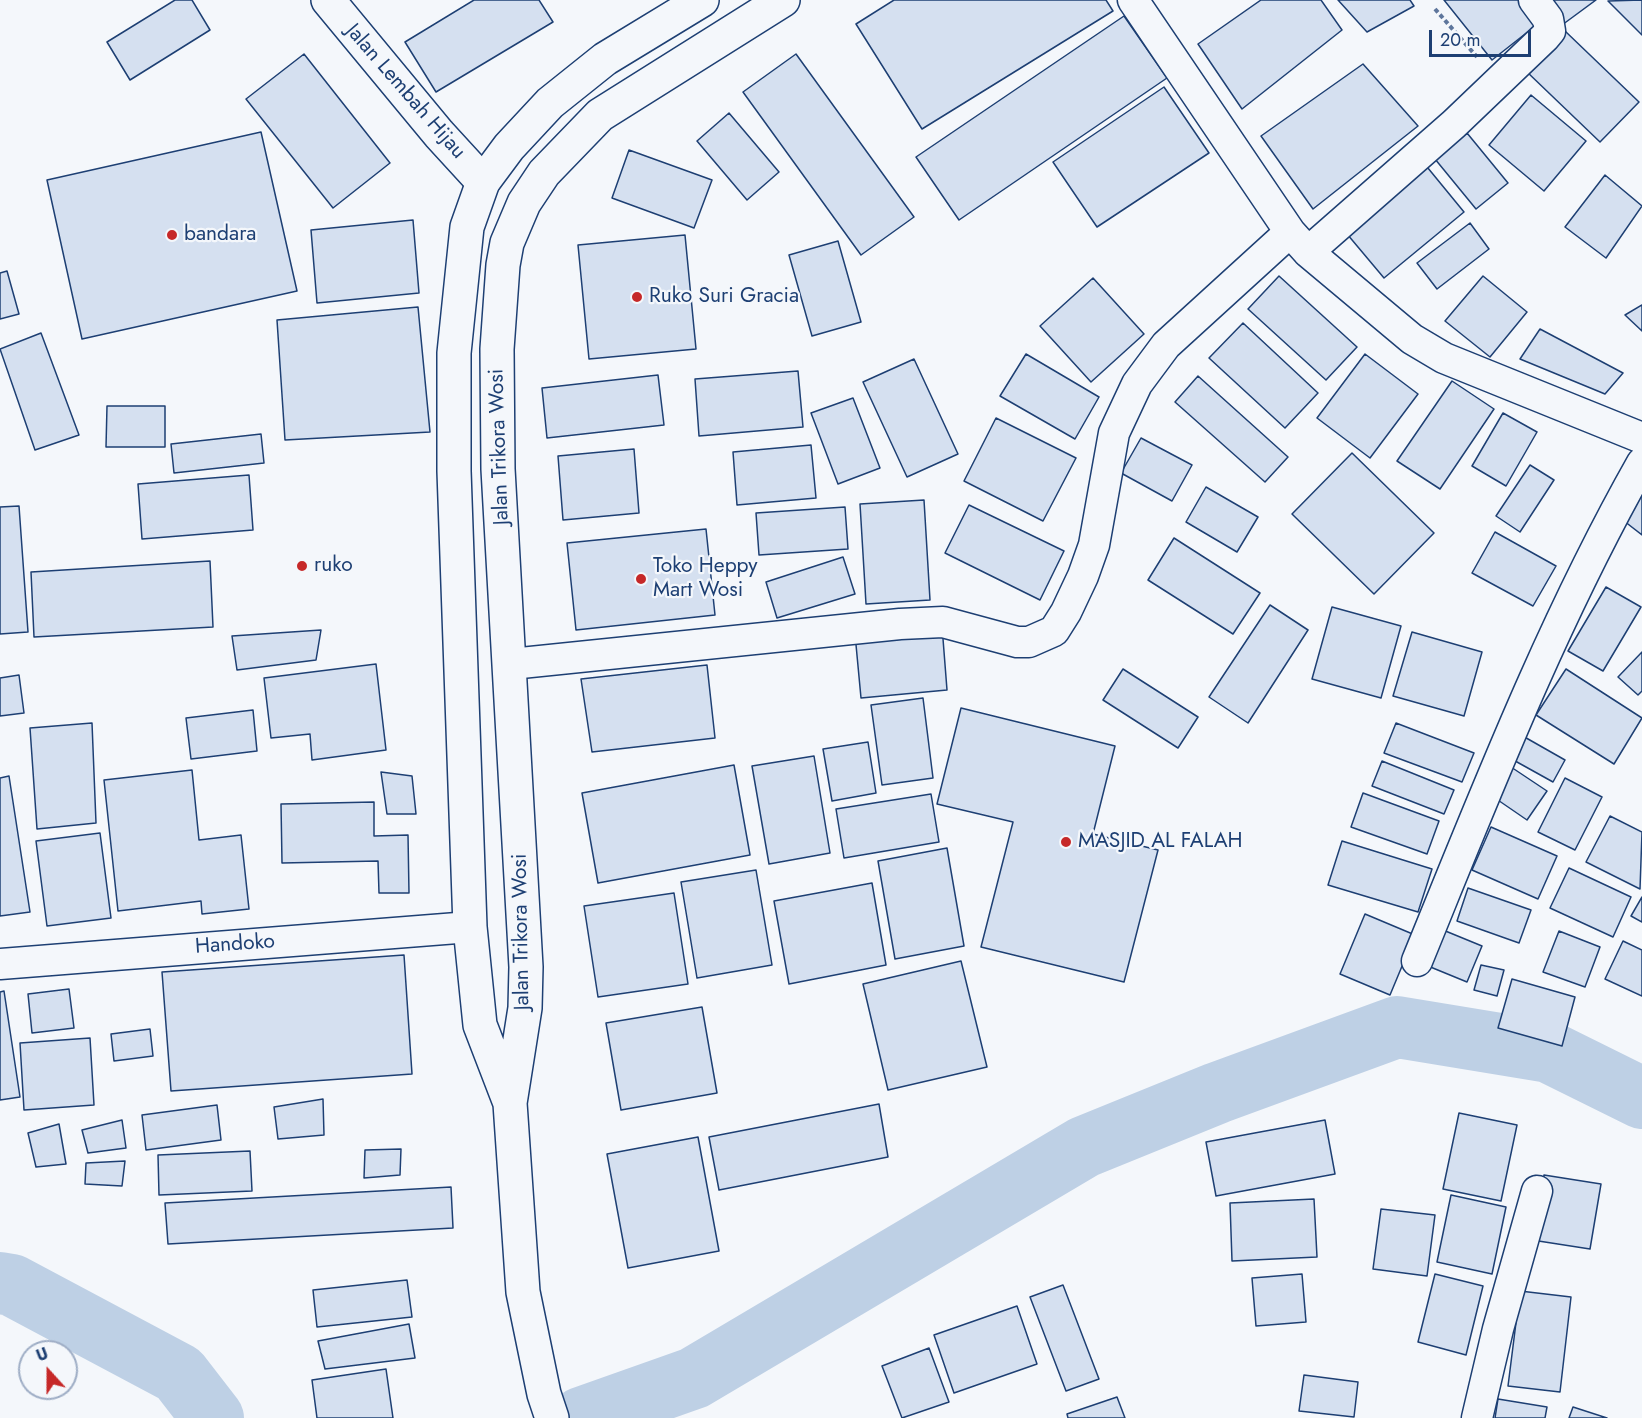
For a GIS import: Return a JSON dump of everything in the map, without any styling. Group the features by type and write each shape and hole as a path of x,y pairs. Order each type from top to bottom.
{"main road":[{"name":"Jalan Lembah Hijau","path":"327,0 439,134 483,182"},
{"name":"Jalan Trikora Wosi","path":"510,1103 480,1025 470,927 454,483 454,353 467,227 483,182 508,147 550,103 605,59 702,0"},
{"name":"Jalan Trikora Wosi","path":"510,1103 525,1008 526,967 511,664 498,469 497,349 503,265 516,219 544,173 600,115 783,0"},
{"path":"510,1103 523,1292 548,1406"}],"street":[{"path":"1133,0 1299,242 1390,323 1444,358 1642,438"},
{"path":"511,664 900,624 942,622 1017,642 1044,637 1054,631 1083,576 1094,544 1114,433 1137,384 1166,345 1454,124 1550,31 1548,19 1534,0"},
{"path":"1417,961 1523,701 1612,516 1642,463"},
{"name":"Handoko","path":"0,964 470,927"},
{"path":"1478,1418 1498,1329 1537,1191"}],"path":[{"path":"1436,9 1497,80"}],"building":[{"path":"175,0 192,0 210,30 130,80 107,42"},
{"path":"474,0 539,0 553,22 436,92 405,42"},
{"path":"894,0 1106,0 1113,11 922,129 856,24"},
{"path":"1261,0 1321,0 1342,30 1242,109 1198,44"},
{"path":"1338,0 1410,0 1414,6 1367,32"},
{"path":"1444,0 1521,0 1539,23 1492,60"},
{"path":"1543,0 1596,0 1562,25"},
{"path":"1642,0 1642,35 1608,1"},
{"path":"1124,16 1167,78 959,220 916,157"},
{"path":"1565,31 1639,102 1600,142 1526,71"},
{"path":"304,54 390,163 333,208 246,99"},
{"path":"796,54 914,217 861,255 743,92"},
{"path":"1363,64 1418,126 1313,209 1261,136"},
{"path":"1164,87 1209,153 1097,227 1053,162"},
{"path":"1531,95 1586,141 1544,191 1489,145"},
{"path":"729,113 779,172 747,200 697,141"},
{"name":"bandara","path":"261,132 297,291 82,339 47,180"},
{"path":"1467,133 1508,183 1476,209 1435,159"},
{"path":"629,150 712,180 694,228 612,198"},
{"path":"1423,162 1464,212 1384,278 1342,228"},
{"path":"1605,175 1642,206 1606,258 1565,227"},
{"path":"413,220 419,293 317,303 311,230"},
{"path":"1470,223 1489,249 1437,289 1417,263"},
{"name":"Ruko Suri Gracia","path":"685,235 696,349 589,359 578,245"},
{"path":"838,241 861,322 812,336 789,255"},
{"path":"7,271 19,314 0,319 0,273"},
{"path":"1279,276 1357,347 1326,380 1248,309"},
{"path":"1483,276 1527,312 1490,357 1445,321"},
{"path":"1093,278 1144,334 1091,382 1040,326"},
{"path":"1642,305 1642,331 1625,315"},
{"path":"418,307 430,432 285,440 277,320"},
{"path":"1243,323 1318,393 1285,428 1209,358"},
{"path":"1540,329 1623,373 1605,394 1520,359"},
{"path":"41,333 79,435 35,450 0,349"},
{"path":"1026,354 1099,397 1075,439 1000,396"},
{"path":"1365,354 1418,394 1370,458 1317,418"},
{"path":"914,359 958,454 907,477 863,382"},
{"path":"798,371 803,427 699,436 695,379"},
{"path":"658,375 664,425 547,438 542,388"},
{"path":"1198,376 1288,457 1265,482 1175,402"},
{"path":"1452,381 1494,409 1440,489 1397,461"},
{"path":"853,398 880,468 838,484 811,413"},
{"path":"107,406 165,406 165,447 106,447"},
{"path":"1503,413 1537,432 1506,486 1472,466"},
{"path":"996,418 1076,458 1043,521 964,481"},
{"path":"261,434 264,463 174,473 171,444"},
{"path":"1141,438 1192,465 1172,501 1121,473"},
{"path":"811,445 816,498 737,505 733,452"},
{"path":"634,449 639,513 563,520 558,456"},
{"path":"1352,453 1434,533 1374,594 1292,514"},
{"path":"1530,465 1554,480 1520,532 1496,516"},
{"path":"249,475 253,530 142,539 138,484"},
{"path":"1642,475 1642,535 1615,514"},
{"path":"1206,487 1258,517 1237,552 1186,522"},
{"path":"924,500 930,600 866,604 860,504"},
{"path":"969,505 1064,551 1040,600 945,553"},
{"path":"19,506 28,632 0,634 0,507"},
{"path":"845,507 848,549 759,555 756,513"},
{"name":"Toko Heppy Mart Wosi","path":"706,529 715,615 576,630 567,543"},
{"path":"1495,532 1556,566 1533,606 1472,573"},
{"path":"1174,538 1260,593 1233,634 1148,580"},
{"path":"843,557 855,594 777,618 766,582"},
{"path":"210,561 213,627 34,637 31,572"},
{"path":"1606,587 1641,607 1603,671 1568,651"},
{"path":"1270,605 1308,630 1248,723 1209,697"},
{"path":"1332,607 1401,626 1381,698 1312,679"},
{"path":"942,626 947,690 861,698 855,634"},
{"path":"321,630 316,660 237,670 232,636"},
{"path":"1412,632 1482,652 1464,716 1393,696"},
{"path":"1642,652 1642,691 1638,695 1618,677"},
{"path":"376,664 386,750 312,760 310,734 271,738 264,678"},
{"path":"707,665 715,738 592,752 581,679"},
{"path":"1123,669 1198,717 1178,748 1103,700"},
{"path":"1566,669 1642,718 1614,764 1536,715"},
{"path":"19,675 24,713 0,716 0,678"},
{"path":"923,698 933,778 882,785 871,705"},
{"name":"MASJID AL FALAH","path":"961,708 1115,746 1093,834 1158,850 1124,982 981,947 1013,822 937,804"},
{"path":"253,710 257,751 191,759 186,718"},
{"path":"92,723 96,823 37,829 30,728"},
{"path":"1396,723 1474,753 1462,782 1384,753"},
{"path":"1521,735 1565,760 1553,782 1508,757"},
{"path":"868,742 876,793 832,801 823,749"},
{"path":"814,756 830,853 769,864 752,766"},
{"path":"1382,761 1454,790 1444,814 1372,786"},
{"path":"734,765 750,855 598,883 582,793"},
{"path":"1511,767 1547,791 1527,820 1492,796"},
{"path":"192,770 199,840 241,835 249,909 202,914 201,901 118,911 104,780"},
{"path":"381,772 412,776 416,814 387,814"},
{"path":"9,776 30,912 0,916 0,778"},
{"path":"1565,778 1602,797 1575,850 1538,832"},
{"path":"1363,793 1439,821 1427,854 1351,827"},
{"path":"931,794 939,842 844,858 836,809"},
{"path":"374,802 374,836 408,835 409,893 379,893 378,861 282,863 281,804"},
{"path":"1610,816 1642,832 1640,889 1586,862"},
{"path":"1491,827 1557,856 1538,899 1472,870"},
{"path":"100,833 111,918 47,926 36,841"},
{"path":"1342,841 1432,869 1418,912 1328,885"},
{"path":"947,848 964,946 895,959 878,861"},
{"path":"1569,868 1631,897 1613,937 1550,908"},
{"path":"756,870 772,965 697,978 681,882"},
{"path":"872,883 886,965 789,984 774,901"},
{"path":"1468,888 1531,910 1519,943 1457,921"},
{"path":"674,893 688,984 598,997 584,906"},
{"path":"1642,897 1642,922 1631,916"},
{"path":"1365,914 1415,935 1390,995 1340,974"},
{"path":"1443,930 1482,946 1467,982 1428,966"},
{"path":"1559,931 1600,947 1585,987 1543,972"},
{"path":"1623,941 1642,950 1642,996 1605,979"},
{"path":"404,955 412,1074 171,1091 162,972"},
{"path":"961,961 987,1067 888,1090 863,984"},
{"path":"1481,965 1504,970 1497,996 1474,990"},
{"path":"1512,979 1575,997 1562,1046 1498,1028"},
{"path":"69,989 74,1028 32,1033 28,994"},
{"path":"4,991 20,1097 0,1100 0,992"},
{"path":"702,1007 717,1093 621,1110 606,1023"},
{"path":"150,1029 153,1056 114,1061 111,1034"},
{"path":"90,1038 94,1105 24,1110 20,1043"},
{"path":"323,1099 324,1135 278,1139 274,1107"},
{"path":"879,1104 888,1157 719,1190 709,1137"},
{"path":"217,1105 221,1140 146,1150 142,1115"},
{"path":"1459,1113 1517,1125 1501,1201 1443,1189"},
{"path":"122,1120 126,1148 88,1153 82,1130"},
{"path":"1325,1120 1335,1174 1216,1196 1206,1142"},
{"path":"59,1124 66,1164 36,1167 28,1133"},
{"path":"698,1137 719,1251 628,1268 607,1154"},
{"path":"401,1149 400,1175 364,1178 365,1150"},
{"path":"250,1151 252,1191 159,1195 158,1155"},
{"path":"125,1161 122,1186 85,1184 86,1163"},
{"path":"1544,1175 1601,1184 1590,1249 1532,1240"},
{"path":"451,1187 453,1228 168,1244 165,1203"},
{"path":"1451,1195 1506,1207 1492,1274 1437,1262"},
{"path":"1314,1199 1317,1257 1232,1261 1230,1203"},
{"path":"1381,1209 1435,1215 1427,1276 1373,1269"},
{"path":"1302,1274 1306,1322 1256,1326 1252,1278"},
{"path":"1435,1274 1483,1286 1466,1355 1418,1342"},
{"path":"407,1280 412,1317 317,1327 313,1290"},
{"path":"1063,1285 1099,1379 1066,1391 1030,1297"},
{"path":"1520,1291 1571,1297 1560,1392 1508,1386"},
{"path":"1017,1306 1037,1364 954,1393 934,1335"},
{"path":"409,1324 415,1358 325,1369 318,1341"},
{"path":"929,1348 949,1402 902,1418 882,1366"},
{"path":"386,1369 393,1418 317,1418 312,1380"},
{"path":"1304,1375 1358,1382 1354,1417 1299,1411"},
{"path":"1117,1397 1125,1418 1068,1418 1067,1414"},
{"path":"1498,1399 1547,1407 1545,1418 1495,1418"},
{"path":"1573,1407 1607,1418 1569,1418"}],"waterway":[{"path":"581,1418 694,1378 1084,1147 1217,1093 1397,1027 1549,1052 1642,1098"},
{"path":"0,1283 12,1285 179,1374 213,1418"}],"place":[{"name":"bandara","path":"172,235"},
{"name":"Ruko Suri Gracia","path":"637,297"},
{"name":"ruko","path":"302,566"},
{"name":"Toko Heppy Mart Wosi","path":"641,579"},
{"name":"MASJID AL FALAH","path":"1066,842"}]}
